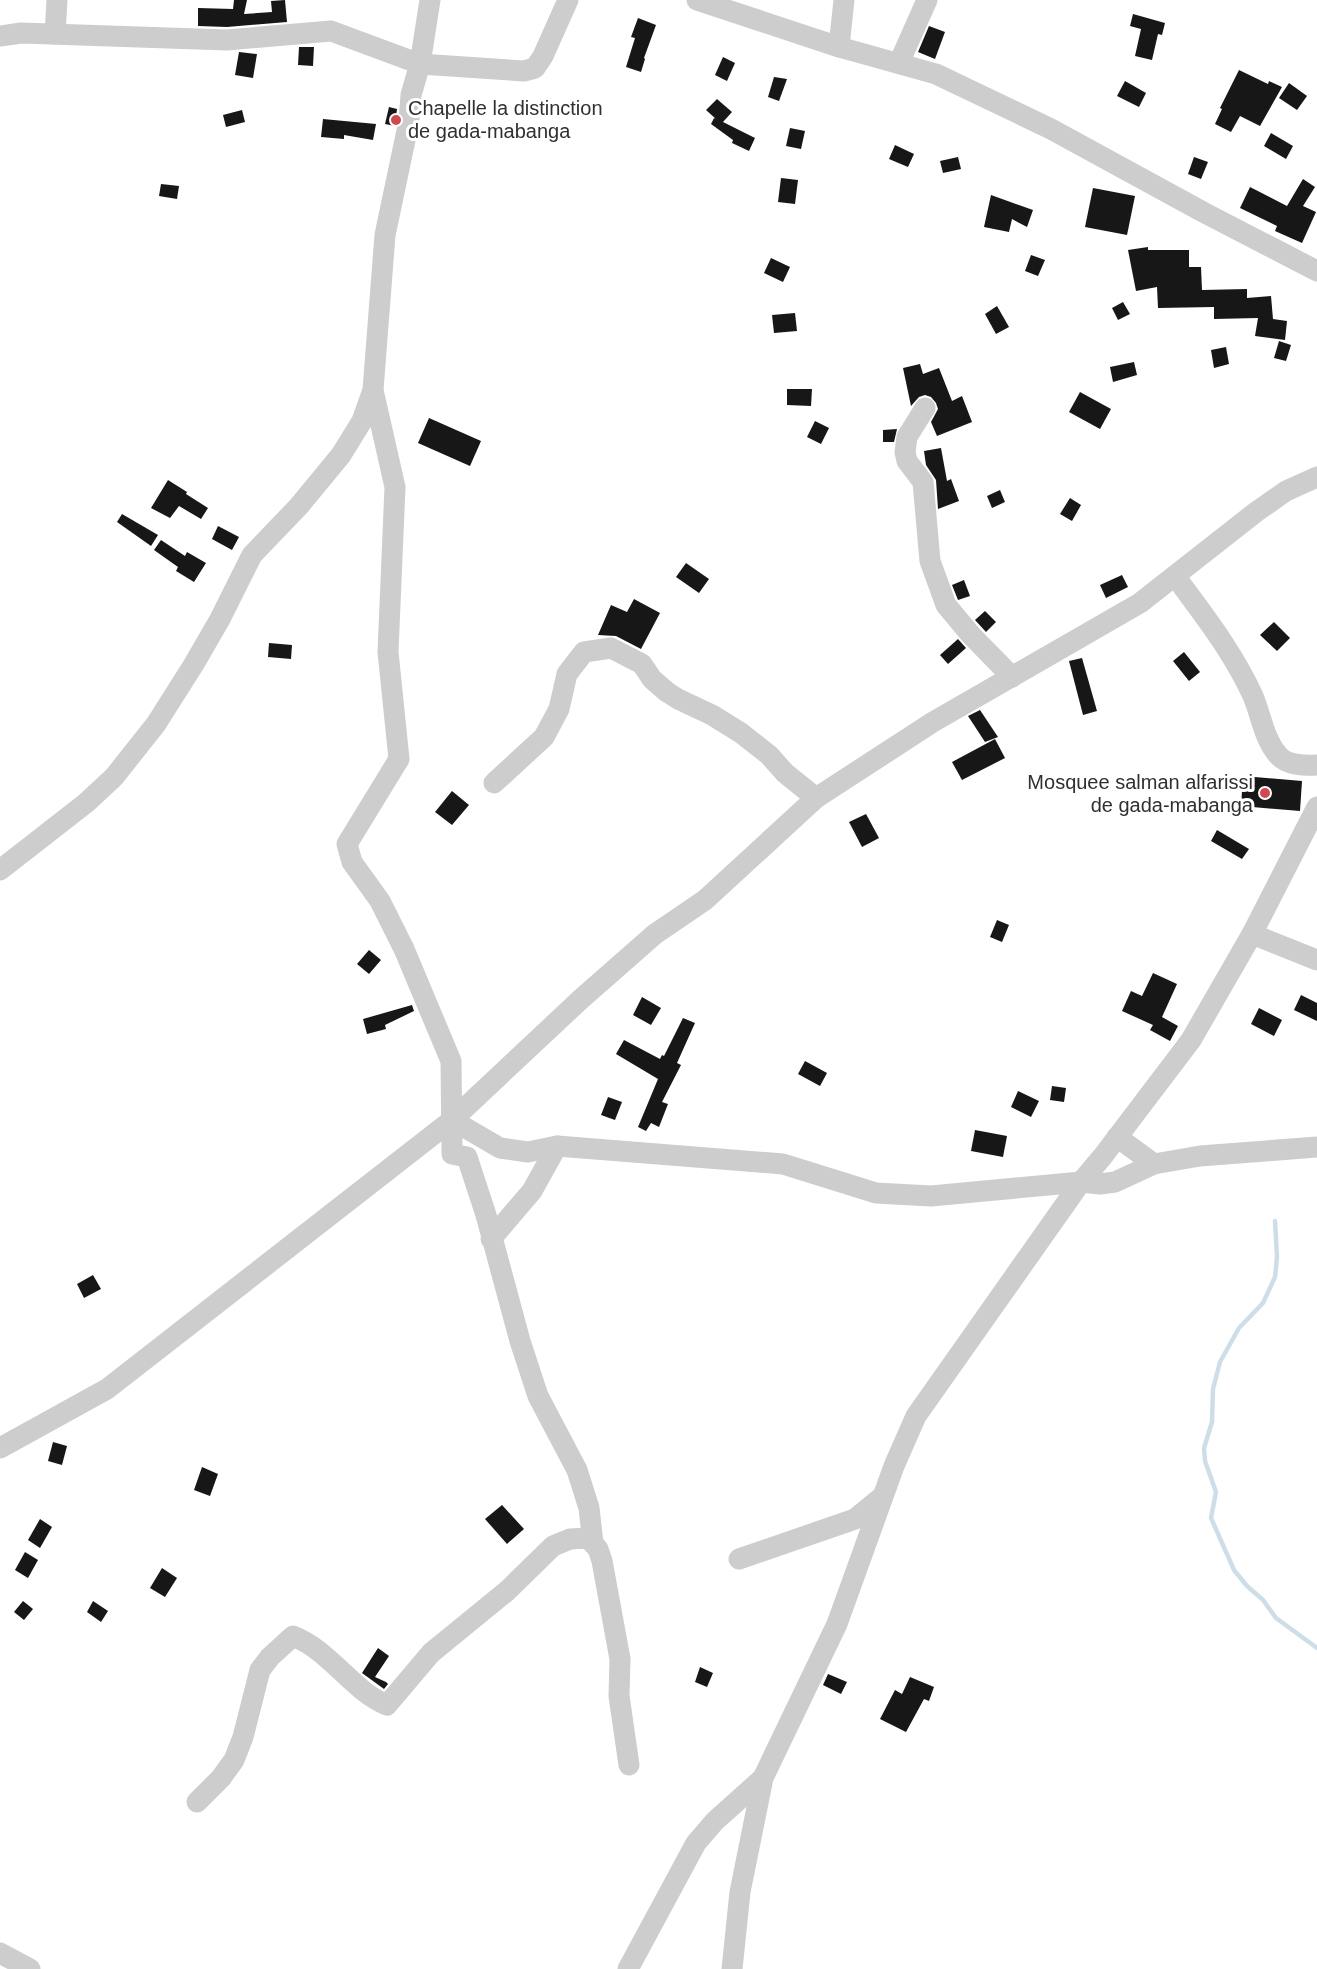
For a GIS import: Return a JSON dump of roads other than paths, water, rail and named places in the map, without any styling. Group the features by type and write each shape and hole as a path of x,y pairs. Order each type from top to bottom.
{"street":[{"path":"55,34 57,0"},
{"path":"0,870 86,803 114,777 156,724 215,628 252,555 299,506 341,455 362,421 373,390 385,235 409,121 411,95 420,64 430,0"},
{"path":"0,36 21,33 227,40 331,31 420,64 524,71 535,68 543,56 568,0"},
{"path":"697,0 839,47 936,74 1051,129 1317,271"},
{"path":"839,47 844,0"},
{"path":"899,63 927,0"},
{"path":"373,390 395,487 388,652 399,759 347,844 352,862 380,901 404,949 451,1061 452,1154 467,1157 538,1396 578,1470 589,1508 593,1543"},
{"path":"926,408 907,437 905,452 907,461 923,483 930,561 946,605 971,635 1012,677"},
{"path":"0,1448 107,1389 452,1120 581,999 655,934 705,900 816,798 933,722 1140,603 1286,491 1317,477"},
{"path":"1175,576 1222,641 1252,695 1269,741 1279,758 1301,766 1317,765"},
{"path":"494,783 544,737 559,710 567,674 584,652 611,648 642,664 652,680 678,699 712,715 741,733 816,798"},
{"path":"732,1969 740,1892 763,1778 837,1624 883,1497 916,1416 1081,1182 1191,1040 1252,934 1317,807"},
{"path":"1252,934 1317,960"},
{"path":"452,1120 500,1149 528,1152 557,1146 783,1164 876,1193 930,1196 1081,1182 1100,1184 1115,1182 1154,1164 1200,1156 1317,1147"},
{"path":"1117,1137 1154,1164"},
{"path":"491,1239 532,1191 557,1146"},
{"path":"739,1559 855,1519 883,1497"},
{"path":"197,1802 221,1778 234,1760 243,1737 260,1670 270,1657 294,1636 306,1641 332,1661 371,1699 387,1705 431,1653 507,1591 554,1546 579,1538 588,1538 593,1543 602,1561 620,1659 619,1696 629,1764"},
{"path":"628,1969 696,1843 715,1821 763,1778"},
{"path":"0,1953 30,1969"}],"waterway":[{"path":"1275,1221 1277,1257 1275,1277 1263,1303 1239,1328 1220,1362 1213,1389 1212,1422 1204,1448 1205,1461 1216,1492 1211,1518 1234,1570 1263,1600 1276,1618 1317,1648"}],"place":[{"name":"Chapelle la distinction de gada-mabanga","path":"396,120"},
{"name":"Mosquee salman alfarissi de gada-mabanga","path":"1265,793"}]}
